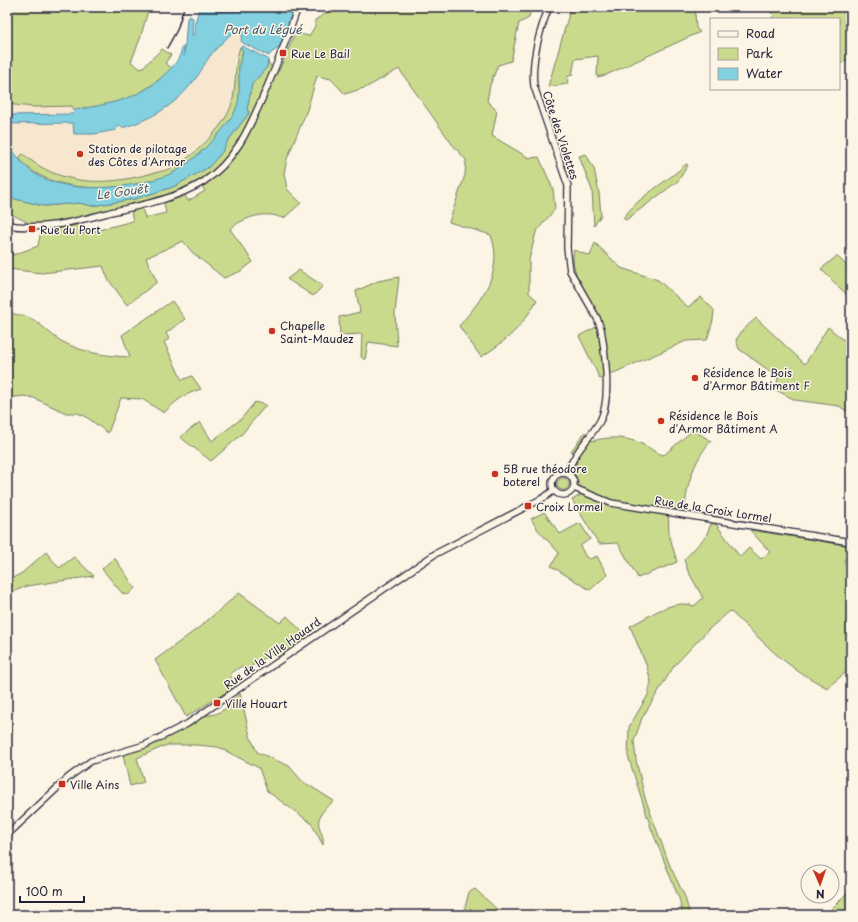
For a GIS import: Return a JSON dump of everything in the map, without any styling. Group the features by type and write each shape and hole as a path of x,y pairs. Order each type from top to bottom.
{"street":[{"path":"7,225 33,227 66,224 177,195 198,185 214,174 230,158 244,139 278,61 298,7"},
{"name":"Côte des Violettes","path":"549,7 537,48 533,77 534,86 568,186 569,199 567,248 570,271 597,318 603,342 606,397 600,420 575,455 567,473"},
{"path":"561,472 567,473 573,478 574,488 566,495 559,494 554,490 552,483 555,476 561,472"},
{"name":"Rue de la Croix Lormel","path":"574,488 611,503 851,542"},
{"name":"Rue de la Ville Houard","path":"7,835 69,777 92,761 145,745 187,724 435,554 545,497 554,490"}],"shaded area":[{"path":"234,31 239,32 243,37 235,60 233,102 226,117 214,133 175,167 128,180 79,181 55,174 35,165 23,155 19,158 7,142 7,124 73,123 74,134 94,134 106,132 119,125 122,128 131,126 151,117 182,95 194,81 211,55"},
{"path":"7,104 32,107 73,106 74,114 7,115"}],"green space":[{"path":"7,7 149,7 140,39 131,62 141,69 162,49 171,55 165,63 172,68 160,79 138,94 103,105 74,110 72,106 32,107 7,104"},
{"path":"336,7 531,7 529,18 519,23 511,61 498,65 490,85 487,101 497,111 492,136 529,158 539,157 553,189 555,209 536,232 529,260 529,293 537,300 520,326 507,338 481,357 459,326 476,306 493,273 495,261 491,235 449,222 465,175 466,160 452,144 399,69 367,87 345,94 331,79 317,76 307,110 287,159 284,173 287,189 301,203 284,218 275,215 255,216 244,220 230,229 253,262 241,271 224,278 193,253 183,241 146,258 157,282 127,305 108,279 103,266 42,273 7,269 7,250 12,251 13,255 38,246 41,231 80,224 83,234 133,221 131,212 142,208 145,218 166,213 164,203 185,195 188,201 205,191 199,183 137,205 115,211 93,216 49,222 27,224 27,222 7,212 7,197 44,206 79,203 92,206 135,199 173,187 209,167 222,152 227,142 249,113 247,109 252,84 267,67 267,60 272,68 279,71 295,33 309,36 315,26 315,20"},
{"path":"571,7 690,7 695,11 696,28 700,32 606,75 597,77 598,56 575,59 572,75 567,77 568,84 548,87"},
{"path":"765,7 851,7 851,60 849,58 840,64 840,18 772,18 774,15"},
{"path":"240,47 243,50 239,65 239,100 236,110 225,127 207,147 187,164 169,175 152,181 132,185 90,188 68,185 49,180 32,171 19,158 23,154 37,165 52,172 67,178 83,180 99,181 132,178 172,168 189,157 204,144 223,122 227,115 233,99 236,64"},
{"path":"586,154 594,169 599,193 601,215 594,226 592,190 579,156"},
{"path":"686,164 688,165 678,181 626,220 623,218 645,196"},
{"path":"595,243 621,268 658,280 688,307 701,297 714,310 713,320 707,340 686,341 600,379 579,336 602,324 582,288 574,268 573,259 574,250 590,256"},
{"path":"837,256 851,270 850,298 821,269"},
{"path":"299,270 323,286 313,296 287,279"},
{"path":"399,277 395,313 397,346 368,342 365,360 361,357 362,334 340,335 339,317 360,312 356,291 378,281"},
{"path":"172,301 185,319 166,333 169,339 164,342 182,380 192,376 201,389 181,398 164,413 142,399 121,398 108,433 85,416 77,413 66,413 34,398 24,396 7,398 7,312 34,320 57,339 69,345 103,355 130,357 122,335"},
{"path":"756,318 805,364 828,327 851,346 851,414 839,406 795,400 776,390 778,377 739,349 736,340 742,331"},
{"path":"255,402 266,405 241,435 211,461 180,437 200,422 212,441 241,419"},
{"path":"693,430 711,441 700,456 692,473 687,492 685,511 668,508 669,534 677,562 638,578 618,543 599,544 572,500 579,496 579,485 574,472 578,457 571,451 585,432 592,441 605,438 632,440 664,455"},
{"path":"561,478 565,478 569,484 565,490 561,490 557,486 557,482"},
{"path":"544,512 560,534 580,523 590,539 580,546 586,557 590,559 597,556 607,575 590,590 551,566 559,553 538,530 531,519"},
{"path":"711,524 716,524 740,557 749,548 761,559 770,552 750,530 850,546 844,561 851,570 851,668 827,688 799,672 778,656 730,611 709,629 674,666 642,718 634,741 636,760 645,798 670,866 685,897 690,915 682,915 680,901 651,828 628,756 629,727 648,695 651,682 647,667 630,626 669,606 686,604 694,606 703,598 688,571 684,560 706,536"},
{"path":"46,552 59,568 74,557 94,576 27,586 7,594 7,581 22,573"},
{"path":"114,557 135,588 128,595 122,593 102,569"},
{"path":"239,593 280,623 287,616 307,637 280,657 270,655 245,670 242,666 230,674 236,686 186,717 155,660 201,626"},
{"path":"240,693 250,736 257,752 289,766 302,781 334,801 324,810 319,821 323,845 311,823 267,791 259,768 218,747 167,745 137,758 144,782 130,786 123,755 203,716 216,714 225,709"},
{"path":"7,713 13,731 8,738 7,749"},
{"path":"475,889 500,912 500,915 463,915 469,892"},
{"path":"851,889 851,915 825,915 836,904 840,904 840,900"}],"water":[{"name":"Port du Légué","path":"200,7 294,7 281,46 269,56 243,43 241,41 242,35 239,32 234,31 208,59 195,79 179,98 162,111 143,121 122,128 119,125 117,126 116,130 94,134 74,134 73,123 7,124 7,115 73,114 74,110 122,100 144,90 168,72 178,59 182,47 184,47 184,56 187,18 190,16 193,18 192,35 194,35 195,22"},
{"name":"Le Gouët","path":"242,46 268,59 267,67 252,84 247,109 249,113 227,142 222,152 209,167 173,187 135,199 92,206 79,203 44,206 7,197 7,142 23,163 35,174 49,181 65,185 101,188 137,184 177,171 206,147 224,128 235,111 239,94 239,65 243,51 240,47"}],"railway":[{"path":"167,48 177,30 184,7"}],"place":[{"name":"Rue Le Bail","path":"283,53"},
{"name":"Station de pilotage des Côtes d'Armor","path":"80,154"},
{"name":"Rue du Port","path":"32,229"},
{"name":"Chapelle Saint-Maudez","path":"272,331"},
{"name":"Résidence le Bois d'Armor Bâtiment F","path":"695,378"},
{"name":"Résidence le Bois d'Armor Bâtiment A","path":"661,421"},
{"name":"5B rue théodore boterel","path":"495,474"},
{"name":"Croix Lormel","path":"528,506"},
{"name":"Ville Houart","path":"217,703"},
{"name":"Ville Ains","path":"62,784"}]}
